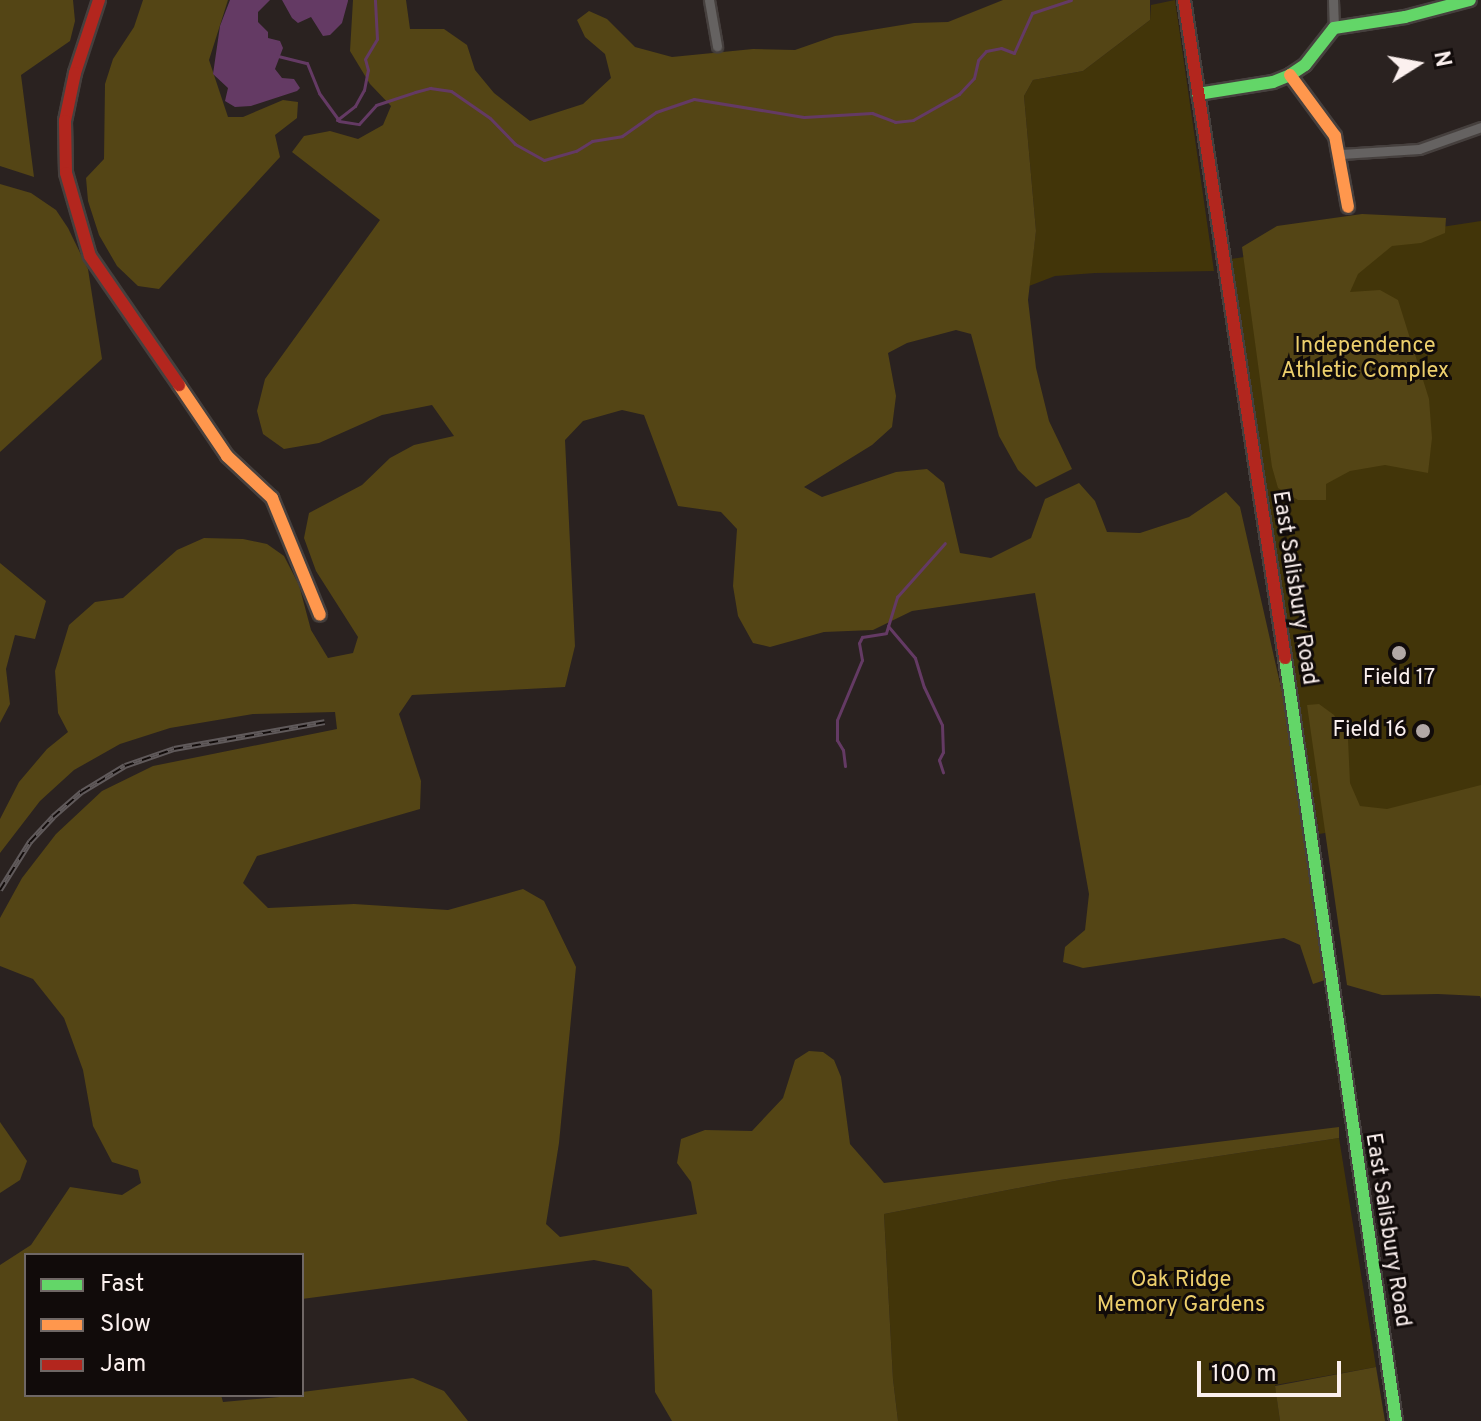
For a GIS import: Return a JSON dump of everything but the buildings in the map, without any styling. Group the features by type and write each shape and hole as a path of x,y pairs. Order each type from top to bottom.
{"street":[{"path":"99,0 75,73 65,121 66,173 90,256 227,456 272,498 320,615"},
{"path":"709,0 717,46"},
{"name":"East Salisbury Road","path":"1184,0 1270,575 1290,683 1354,1149 1396,1421"},
{"path":"1198,94 1273,82 1305,65 1334,28 1333,0"},
{"path":"1334,28 1405,17 1470,0"},
{"path":"1290,75 1335,136 1341,154 1348,207"},
{"path":"1341,154 1419,149 1481,127"}],"green space":[{"path":"0,0 73,0 75,21 70,41 21,75 34,177 0,166"},
{"path":"143,0 228,0 209,60 228,117 243,117 283,100 298,102 297,118 275,135 280,157 159,289 138,286 117,266 99,235 88,201 86,178 104,159 105,84 113,59 134,27"},
{"path":"353,0 406,0 410,29 444,29 467,45 475,70 494,93 530,121 583,104 611,78 605,54 585,37 577,20 589,11 607,19 635,47 672,57 753,49 795,50 835,36 914,23 948,22 1003,0 1150,0 1150,20 1083,71 1033,80 1024,96 1036,231 1028,300 1036,368 1049,421 1072,469 1036,487 1018,470 999,436 971,334 956,330 907,343 888,353 896,396 892,427 872,445 804,487 822,497 896,472 927,469 944,483 960,553 991,558 1031,538 1045,499 1079,483 1095,501 1107,532 1140,533 1189,517 1226,492 1240,507 1284,701 1328,979 1313,984 1300,945 1284,938 1083,968 1063,962 1065,947 1085,930 1089,894 1035,593 912,611 873,630 824,632 770,647 753,643 738,616 733,586 737,529 721,512 678,506 644,415 622,410 583,421 565,440 575,646 565,687 412,695 399,714 421,781 420,809 257,856 243,883 268,908 354,904 448,910 523,889 544,901 576,967 559,1143 546,1224 560,1237 697,1214 691,1182 677,1163 681,1139 705,1130 752,1131 783,1098 795,1060 809,1051 823,1052 834,1060 841,1077 850,1144 884,1183 1339,1127 1339,1138 1060,1180 884,1214 898,1421 672,1421 655,1392 652,1290 628,1267 594,1260 304,1299 304,1253 24,1253 24,1397 222,1397 223,1402 304,1397 304,1392 413,1378 444,1391 468,1421 0,1421 0,1265 31,1245 70,1187 122,1195 141,1183 138,1170 112,1162 93,1126 83,1070 64,1018 33,979 0,966 0,918 22,878 56,834 102,791 153,766 337,729 335,712 253,714 170,728 120,744 74,770 40,801 0,853 0,819 19,782 47,749 68,732 58,713 55,671 69,625 95,602 123,598 177,550 204,538 243,539 267,544 284,556 299,585 311,630 328,658 353,653 358,637 316,571 304,538 309,513 362,485 390,458 414,445 454,436 432,405 382,415 319,443 284,449 263,434 257,411 265,379 380,220 292,152 304,136 330,131 358,139 383,125 391,106 370,84 350,51"},
{"path":"1175,0 1214,271 1055,276 1029,286 1036,231 1024,96 1033,80 1083,71 1150,20 1151,5"},
{"path":"0,184 31,193 56,210 68,228 88,269 102,359 0,452"},
{"path":"1362,214 1446,218 1445,233 1421,243 1392,246 1358,274 1350,292 1380,290 1398,300 1429,399 1432,438 1428,473 1385,465 1350,471 1326,484 1326,500 1298,500 1278,488 1272,467 1242,247 1277,226"},
{"name":"Independence Athletic Complex","path":"1481,221 1481,807 1319,834 1231,259"},
{"path":"0,563 46,601 35,639 15,635 6,669 10,704 0,723"},
{"path":"1319,704 1334,715 1348,739 1350,783 1360,806 1387,809 1481,785 1481,999 1480,996 1438,994 1382,995 1347,985 1307,705"},
{"path":"0,1122 27,1161 20,1180 0,1193"},
{"name":"Oak Ridge Memory Gardens","path":"1339,1138 1376,1367 1275,1385 1280,1421 898,1421 884,1214 1060,1180"},
{"path":"1376,1367 1385,1421 1280,1421 1275,1386"}],"shaded area":[{"path":"230,0 270,0 258,12 258,22 268,32 268,38 280,41 283,48 275,69 282,78 294,79 300,88 297,91 251,106 235,107 225,101 228,88 213,74 220,26"},
{"path":"282,0 348,1 342,23 330,35 323,36 311,17 298,23 292,18"}],"waterway":[{"path":"337,120 355,106 364,90 368,70 365,59 377,39 375,0"},
{"path":"278,56 307,63 319,93 339,121 359,124 376,105 415,92 430,88 451,91 490,118 515,144 544,160 576,151 592,141 622,136 656,112 694,99 804,117 872,113 895,122 913,120 959,94 974,78 978,60 986,51 1001,48 1014,53 1032,13 1071,0"},
{"path":"845,766 843,750 837,740 837,720 862,660 859,643 862,637 886,633 897,597 945,543"},
{"path":"888,626 915,658 924,687 942,725 943,752 939,760 943,772"}],"railway":[{"path":"0,890 30,842 53,817 82,792 125,766 174,749 325,722"}],"traffic: fast":[{"path":"1198,94 1273,82 1290,75 1305,65 1334,28 1405,17 1470,0"},
{"path":"1285,658 1396,1421"}],"traffic: slow":[{"path":"1290,75 1335,136 1348,207"},
{"path":"179,385 227,456 272,498 320,615"}],"traffic: jam":[{"path":"99,0 75,73 65,121 66,173 90,256 179,385"},
{"path":"1184,0 1285,658"}],"place":[{"name":"Field 17","path":"1399,653"},
{"name":"Field 16","path":"1423,731"}]}
